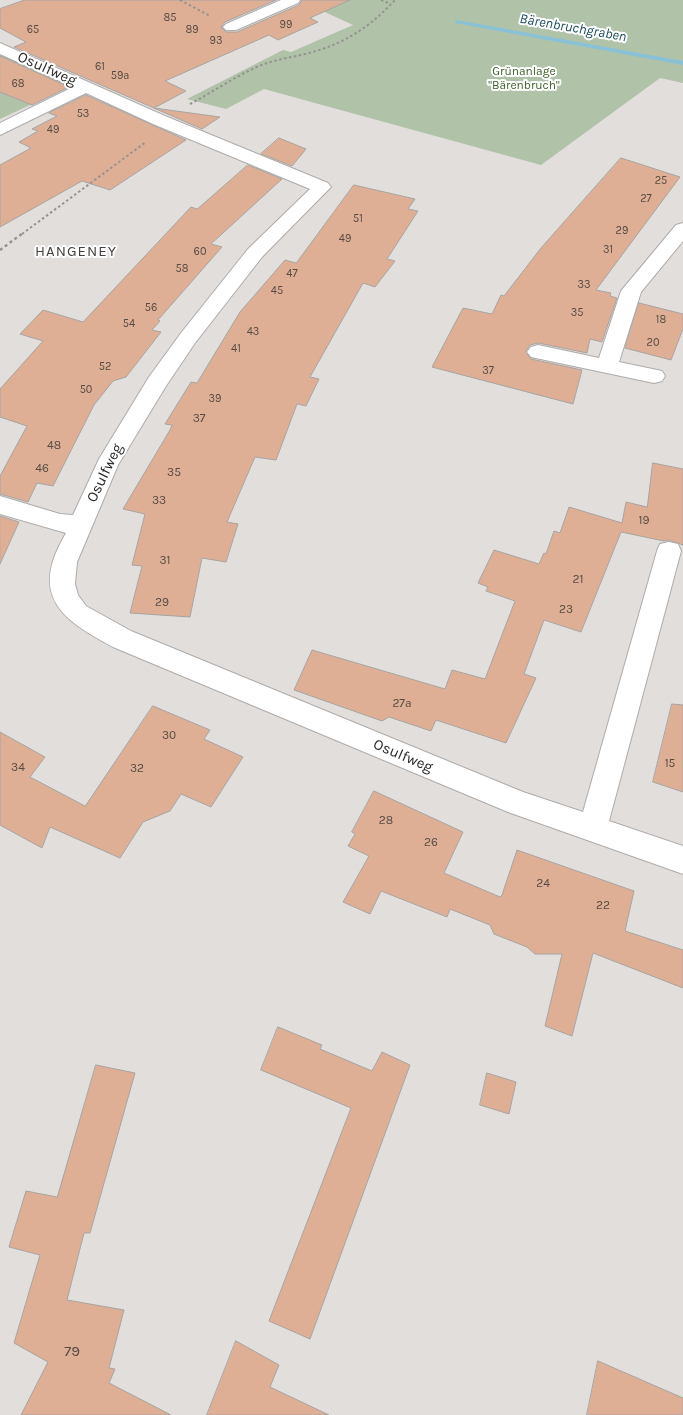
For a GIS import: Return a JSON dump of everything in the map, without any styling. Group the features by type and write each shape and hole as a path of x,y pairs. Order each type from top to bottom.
{"street":[{"path":"232,27 293,0"},
{"name":"Osulfweg","path":"0,48 165,122 322,187 255,253 188,338 158,382 107,465 65,562 62,584 66,598 77,613 101,628 454,777 518,803 683,860"},
{"path":"0,130 86,87"},
{"path":"607,366 631,291 683,230"},
{"path":"538,352 654,376"},
{"path":"0,505 60,523 80,525"},
{"path":"591,829 600,805 669,551"}],"path":[{"path":"381,0 392,4"},
{"path":"0,250 165,122 247,71 266,63 296,57 352,38 379,18 395,0"}],"green space":[{"name":"Grünanlage \"Bärenbruch\"","path":"328,0 683,0 683,83 660,78 541,165 264,89 226,109 187,99 283,50 291,52 353,25 314,7"},
{"path":"0,53 66,85 60,91 0,119"}],"building":[{"path":"25,0 276,0 225,22 221,27 226,32 237,32 299,5 302,0 350,0 310,18 318,22 278,40 269,35 165,81 186,91 154,108 220,117 202,129 14,47 26,42 0,28 0,9"},
{"path":"0,56 69,87 32,105 0,92"},
{"path":"86,95 186,140 110,190 82,181 0,227 0,165 31,148 19,142 38,131 32,129 57,116 49,113"},
{"path":"279,138 306,149 292,166 261,154"},
{"path":"621,158 680,177 596,290 611,293 610,296 617,298 602,342 590,339 587,353 538,343 530,345 526,351 531,359 582,370 573,404 432,367 463,308 492,314 501,295 504,296 541,248"},
{"path":"248,165 282,179 211,244 222,247 158,320 160,321 152,330 161,332 126,377 113,381 94,405 53,486 37,483 28,502 0,494 0,476 27,426 0,417 0,389 43,341 20,334 43,310 83,322 191,207 197,209"},
{"path":"354,185 415,199 408,209 418,211 387,259 395,261 375,287 363,283 310,377 319,379 306,406 297,404 276,460 255,457 227,522 238,524 226,562 202,558 190,617 130,613 142,566 132,565 145,514 123,509 170,430 172,425 165,424 191,382 197,383 240,312 285,260 296,263"},
{"path":"639,303 683,314 683,329 671,360 625,348"},
{"path":"653,463 683,469 683,545 669,540 664,541 621,532 581,632 544,620 524,674 536,678 506,743 436,720 431,731 389,717 382,721 294,690 312,650 445,689 452,670 485,679 515,601 486,591 488,587 478,583 494,550 539,564 544,553 546,554 554,531 560,533 569,507 622,523 626,502 647,507"},
{"path":"0,516 19,522 0,564"},
{"path":"672,704 683,705 683,792 653,782"},
{"path":"153,706 210,730 204,739 243,757 211,807 181,794 170,811 143,822 120,858 50,827 42,848 0,825 0,732 45,757 30,777 85,806"},
{"path":"374,791 463,832 444,873 500,897 517,850 634,891 625,931 683,950 683,988 593,953 572,1036 545,1026 562,954 535,954 527,947 494,934 490,925 450,909 447,917 381,891 370,914 343,902 369,856 348,846 355,834 352,832"},
{"path":"278,1027 322,1045 320,1049 372,1071 382,1052 410,1065 310,1339 269,1321 351,1108 261,1070"},
{"path":"96,1065 135,1073 90,1233 84,1233 67,1300 124,1310 109,1368 115,1369 109,1383 171,1415 21,1415 48,1362 14,1343 40,1255 9,1247 26,1191 57,1197"},
{"path":"487,1073 516,1082 509,1114 480,1105"},
{"path":"236,1341 279,1365 270,1387 329,1415 207,1415"},
{"path":"598,1361 683,1398 683,1415 587,1415"}],"waterway":[{"name":"Bärenbruchgraben","path":"457,22 683,63"}],"district":[{"name":"HANGENEY","path":"76,252"}]}
